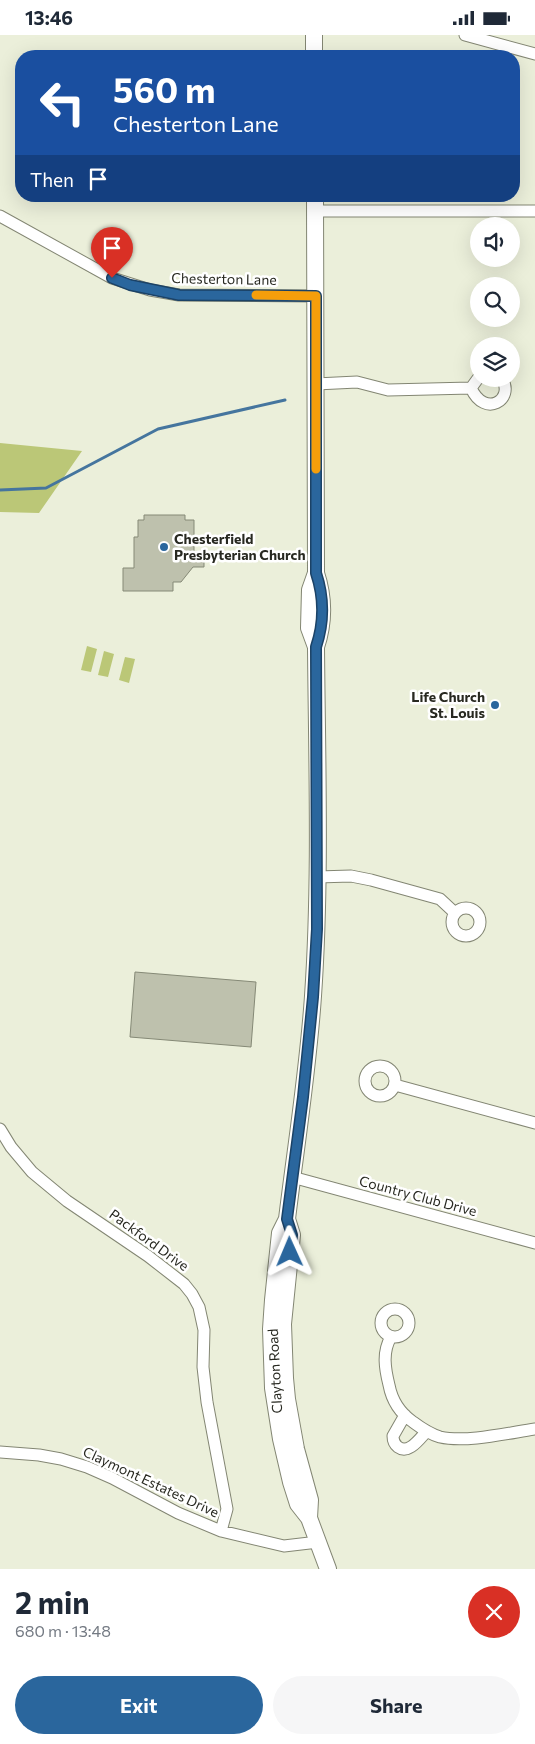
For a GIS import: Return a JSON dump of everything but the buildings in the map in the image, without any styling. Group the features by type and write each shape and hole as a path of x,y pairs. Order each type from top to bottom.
{"main road":[{"path":"314,35 314,50"},
{"name":"Clayton Road","path":"315,204 316,573 322,590 322,631 316,647 317,929 313,997 303,1097 287,1219 292,1235 283,1324 285,1378 289,1414 296,1449 310,1500 309,1518 328,1569"}],"street":[{"path":"465,35 535,54"},
{"path":"315,204 535,211"},
{"name":"Chesterton Lane","path":"0,216 91,268 137,287 179,295 316,296"},
{"path":"316,384 357,382 388,389 471,388 484,404 495,404 499,401 504,394 505,387"},
{"path":"317,877 351,876 372,880 440,899 455,913"},
{"path":"395,1085 535,1123"},
{"name":"Packford Drive","path":"0,1129 11,1147 32,1172 67,1201 184,1283 192,1294 199,1307 204,1330 203,1367 207,1402 227,1509 221,1531"},
{"name":"Country Club Drive","path":"292,1177 535,1243"},
{"path":"391,1337 386,1345 385,1357 387,1375 395,1403 405,1415 427,1431 440,1437 456,1439 535,1429"},
{"path":"405,1415 393,1436 398,1447 401,1449 409,1448 427,1431"},
{"name":"Claymont Estates Drive","path":"0,1452 39,1455 87,1467 178,1513 221,1531 284,1546 318,1541"}],"green space":[{"path":"0,443 82,451 39,513 0,512"},
{"path":"87,646 97,649 91,672 81,670"},
{"path":"104,651 114,654 108,677 98,675"},
{"path":"125,657 135,659 129,683 119,680"}],"waterway":[{"path":"0,490 46,488 158,429 285,400"}],"slow traffic":[{"path":"256,295 316,296 316,469"}],"place":[{"name":"Chesterfield Presbyterian Church","path":"164,547"},
{"name":"Life Church St. Louis","path":"495,705"}],"route":[{"path":"112,278 130,285 179,295 316,296 316,573 322,590 322,631 316,647 317,929 313,997 303,1097 287,1219 292,1235 290,1252"}]}
